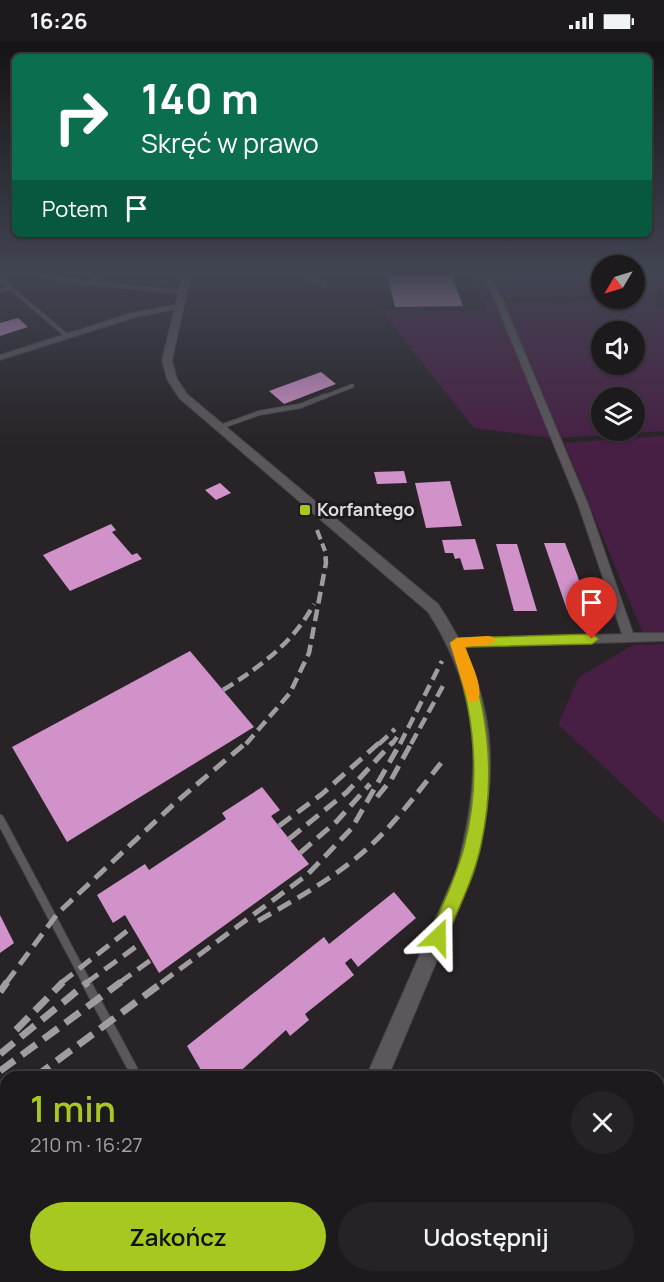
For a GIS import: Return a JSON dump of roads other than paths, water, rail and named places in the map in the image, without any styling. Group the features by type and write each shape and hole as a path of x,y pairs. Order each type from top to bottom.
{"street":[{"path":"0,358 80,332"},
{"path":"174,332 167,360 169,374 183,396 420,595 443,621 457,643 469,676 483,758 479,816 465,872 380,1071"},
{"path":"512,332 583,504 629,638"},
{"path":"457,643 664,637"}],"lane":[{"path":"62,332 67,336"},
{"path":"220,427 259,413 300,406 352,386"},
{"path":"0,819 134,1071"}],"railway":[{"path":"317,530 325,551"},
{"path":"246,744 290,693 309,653 326,563 325,550"},
{"path":"223,690 250,672 286,642 306,618 314,604"},
{"path":"400,744 442,661"},
{"path":"411,744 443,686"},
{"path":"379,744 395,729"},
{"path":"392,744 397,737"},
{"path":"6,983 58,913 175,803 247,742"},
{"path":"279,826 322,794 380,742"},
{"path":"289,839 347,792 393,742"},
{"path":"161,983 307,875 352,828 401,742"},
{"path":"377,797 391,780 412,742"},
{"path":"258,921 329,878 369,847 398,817 441,763"},
{"path":"300,853 337,821 370,784"},
{"path":"61,983 132,927"},
{"path":"86,983 141,943"},
{"path":"119,983 151,960"},
{"path":"0,992 7,982"},
{"path":"16,1030 63,982"},
{"path":"0,1054 88,982"},
{"path":"0,1071 121,982"},
{"path":"43,1071 163,982"}],"place":[{"name":"Korfantego","path":"305,510"}]}
